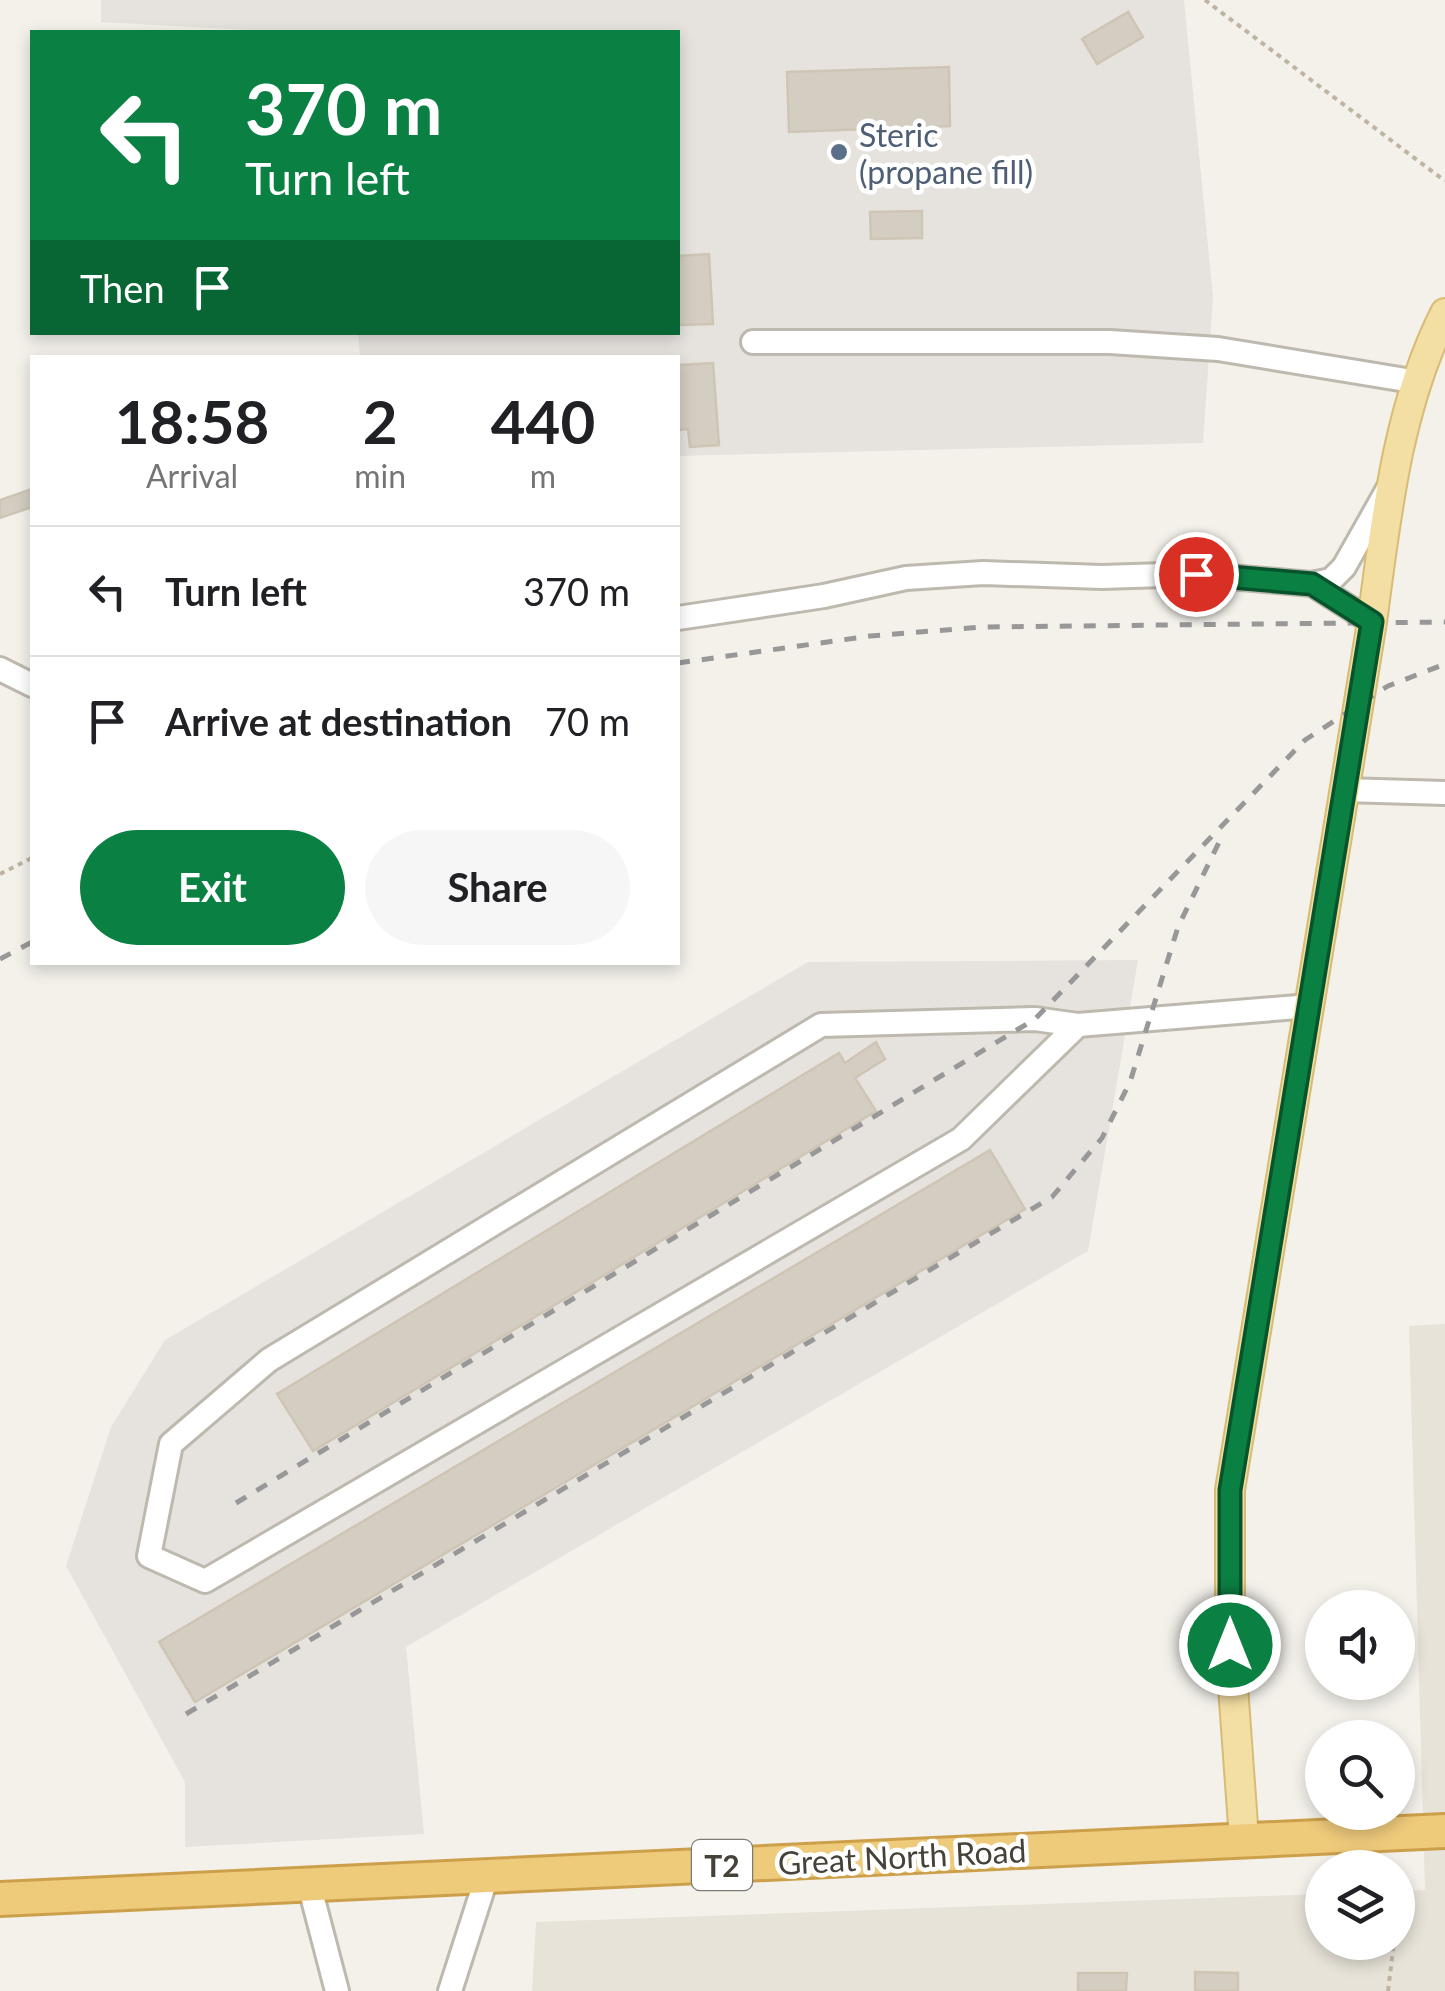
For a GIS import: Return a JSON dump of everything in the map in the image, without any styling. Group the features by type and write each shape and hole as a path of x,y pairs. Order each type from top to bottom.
{"highway":[{"name":"Great North Road","path":"0,1899 1445,1831"}],"main road":[{"path":"1244,1839 1230,1645 1230,1490 1372,622 1390,486 1418,382 1445,313"}],"street":[{"path":"754,342 1110,342 1218,350 1418,382"},
{"path":"680,618 824,596 906,578 1196,574 1312,584 1330,580 1344,567 1390,486"},
{"path":"1312,584 1372,622"},
{"path":"0,669 30,684"},
{"path":"1344,790 1445,792"},
{"path":"1078,1024 961,1139 205,1581 148,1556 171,1444 268,1360 822,1024 1035,1019 1078,1024 1310,1006"},
{"path":"450,1991 487,1876"},
{"path":"309,1884 338,1991"}],"path":[{"path":"1205,0 1445,180"},
{"path":"0,874 30,859"},
{"path":"1388,1991 1392,1960"}],"shaded area":[{"path":"101,0 1184,0 1213,297 1203,443 680,456 680,355 360,355 358,335 680,335 680,30 245,30 101,22"},
{"path":"1138,960 1088,1251 406,1647 424,1834 185,1847 185,1782 66,1566 111,1427 165,1340 808,962"},
{"path":"1445,1324 1445,1991 532,1991 536,1922 1305,1895 1305,1960 1415,1960 1415,1890 1425,1890 1409,1326"}],"building":[{"path":"1128,12 1143,37 1097,64 1082,39"},
{"path":"949,67 950,126 789,132 787,72"},
{"path":"922,211 922,238 871,239 870,212"},
{"path":"709,254 713,324 680,325 680,256"},
{"path":"713,363 719,445 690,447 688,429 680,430 680,365"},
{"path":"30,490 30,508 0,518 0,500"},
{"path":"876,1042 885,1059 855,1078 876,1111 313,1451 277,1394 839,1053 845,1063"},
{"path":"990,1150 1025,1209 195,1702 159,1642"},
{"path":"1195,1972 1238,1973 1238,1991 1195,1991"},
{"path":"1078,1973 1127,1973 1126,1991 1078,1991"}],"railway":[{"path":"680,663 870,636 982,627 1445,622"},
{"path":"236,1503 1035,1019 1305,740 1388,686 1445,664"},
{"path":"186,1714 1052,1197 1102,1138 1130,1082 1178,927 1223,834"},
{"path":"0,959 30,943"}],"place":[{"name":"Steric (propane fill)","path":"839,152"}],"route":[{"path":"1196,574 1312,584 1347,610 1372,622 1230,1490 1230,1645"}]}
